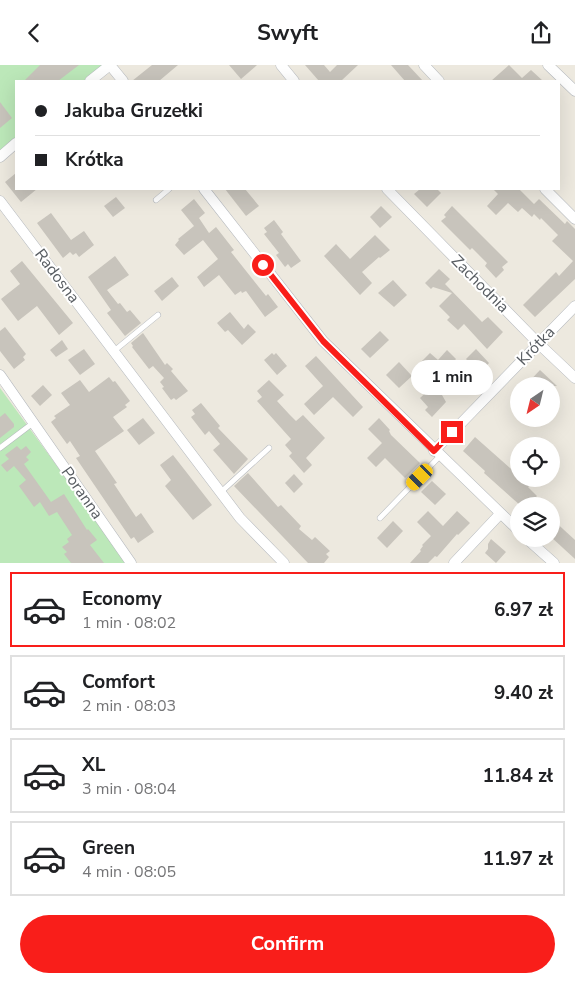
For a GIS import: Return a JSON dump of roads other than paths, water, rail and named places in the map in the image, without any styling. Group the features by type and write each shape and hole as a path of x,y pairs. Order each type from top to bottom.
{"street":[{"path":"91,80 110,65 121,80"},
{"path":"281,65 293,80"},
{"path":"424,65 438,80"},
{"path":"548,65 575,91"},
{"path":"0,157 15,144"},
{"path":"205,190 323,341 510,523"},
{"name":"Zachodnia","path":"388,190 538,343 575,378"},
{"path":"546,190 575,219"},
{"name":"Radosna","path":"0,201 240,518 284,563"},
{"name":"Krótka","path":"437,453 538,343 575,306"},
{"name":"Poranna","path":"0,375 130,563"},
{"path":"454,563 500,514"},
{"path":"536,547 554,563"}],"lane":[{"path":"156,200 168,190"},
{"path":"114,351 158,315"},
{"path":"0,448 33,423"},
{"path":"221,492 269,448"},
{"path":"380,518 437,453"}]}
